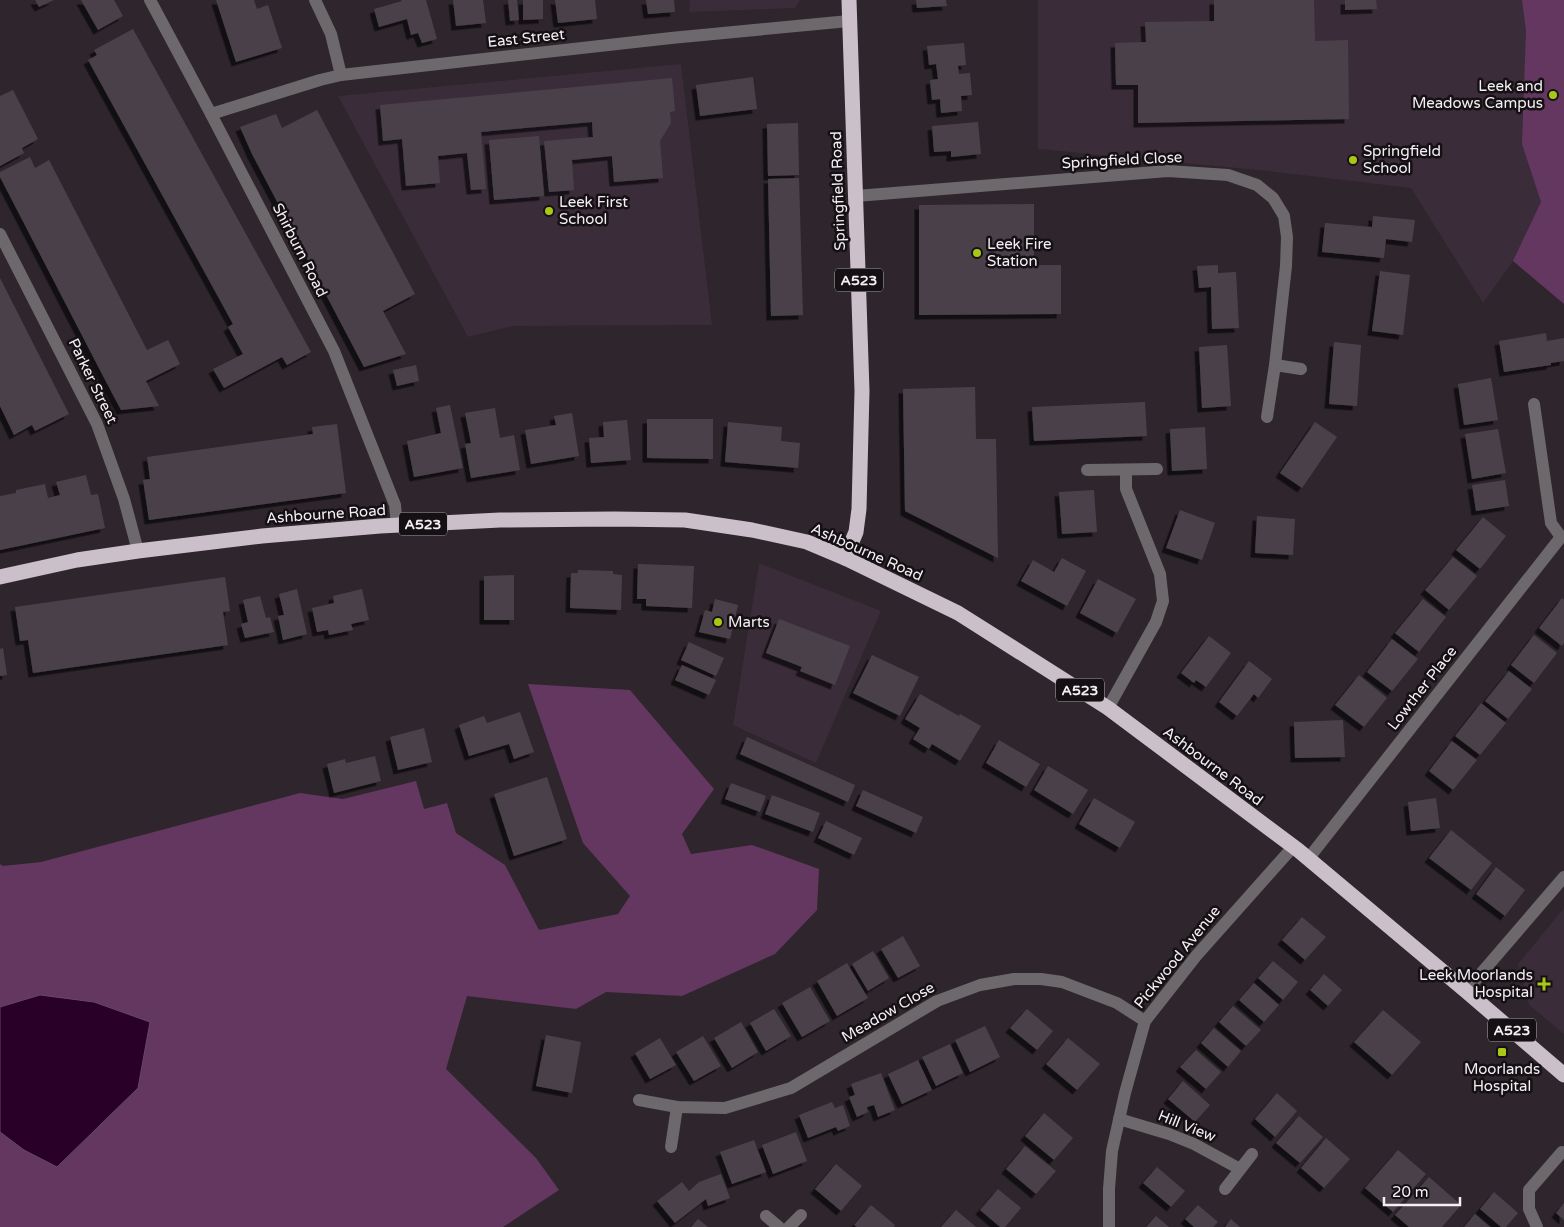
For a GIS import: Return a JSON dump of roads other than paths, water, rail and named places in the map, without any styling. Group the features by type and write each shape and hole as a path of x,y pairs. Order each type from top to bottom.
{"highway":[{"name":"Springfield Road","path":"845,558 856,532 859,509 862,391 848,0"},
{"name":"Ashbourne Road","path":"0,577 77,560 262,536 510,520 614,518 685,520 752,530 807,542 845,558 958,613 1108,708 1293,846 1564,1075"}],"street":[{"name":"Shirburn Road","path":"150,0 334,351 395,505 397,526"},
{"path":"315,0 331,34 341,75"},
{"name":"East Street","path":"211,114 341,75 849,21"},
{"name":"Springfield Close","path":"856,196 1168,171 1228,175 1257,185 1274,198 1284,216 1287,237 1286,266 1267,417"},
{"name":"Parker Street","path":"0,234 97,424 124,498 138,551"},
{"path":"1275,364 1301,369"},
{"name":"Lowther Place","path":"1308,859 1562,537 1551,523 1534,404"},
{"path":"1087,470 1157,469"},
{"path":"1108,708 1156,622 1163,601 1160,574 1126,489 1126,470"},
{"name":"Pickwood Avenue","path":"1109,1227 1112,1151 1118,1119 1144,1021 1196,956 1293,846"},
{"path":"1466,991 1564,877"},
{"name":"Meadow Close","path":"639,1100 677,1107 725,1108 791,1088 937,1001 980,985 1014,979 1041,979 1062,982 1117,1003 1144,1021"},
{"path":"671,1147 677,1107"},
{"name":"Hill View","path":"1118,1119 1169,1134 1194,1144 1240,1169"},
{"path":"1537,1227 1529,1209 1529,1190 1562,1152"},
{"path":"1224,1189 1252,1154"},
{"path":"789,1227 801,1215"},
{"path":"766,1216 779,1227"}],"place":[{"name":"Leek and Meadows Campus","path":"1553,95"},
{"name":"Springfield School","path":"1353,160"},
{"name":"Leek First School","path":"549,211"},
{"name":"Leek Fire Station","path":"977,253"},
{"name":"Marts","path":"718,622"},
{"name":"Leek Moorlands Hospital","path":"1544,984"},
{"name":"Moorlands Hospital","path":"1502,1052"}]}
